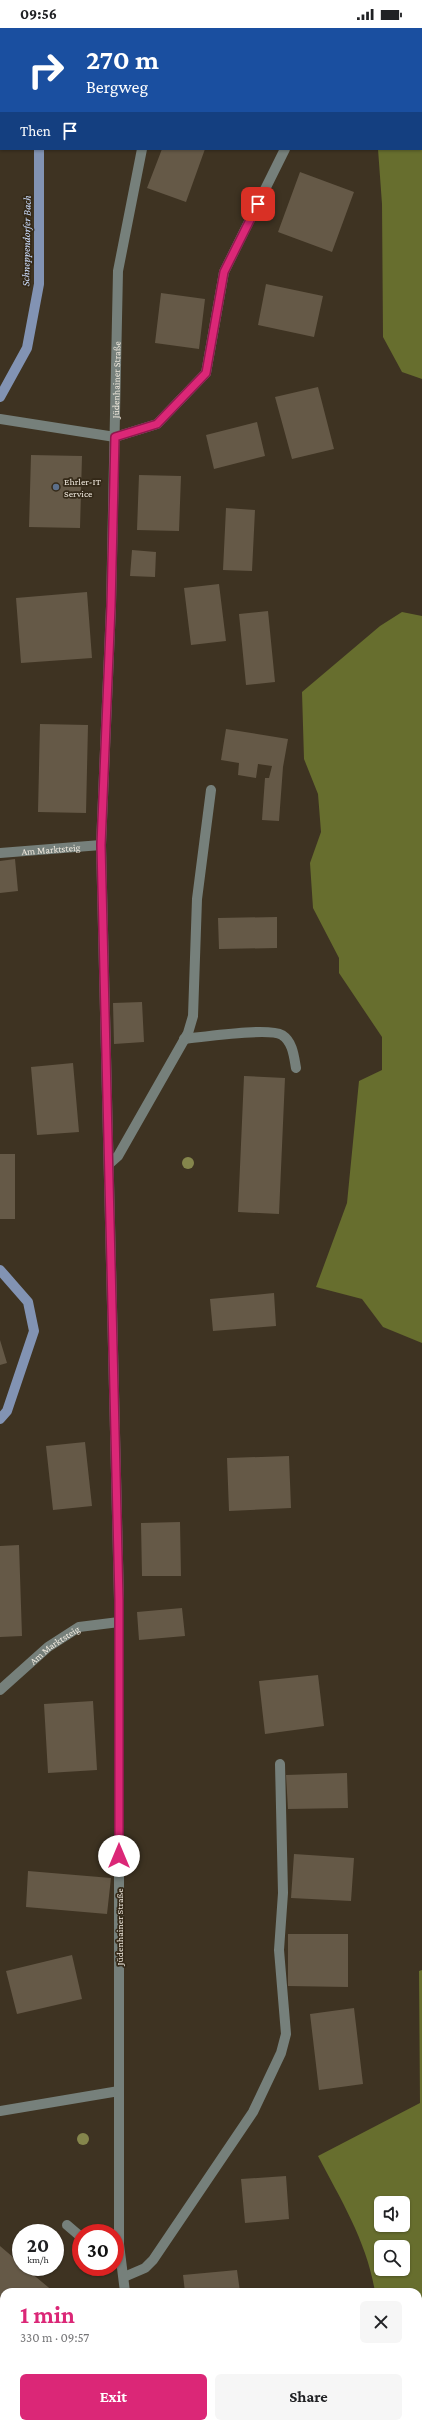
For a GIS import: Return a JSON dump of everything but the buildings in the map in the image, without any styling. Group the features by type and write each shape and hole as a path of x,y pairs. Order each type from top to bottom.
{"street":[{"name":"Jüdenhainer Straße","path":"117,2224 119,2090 119,1622 101,845 111,606 118,271 142,150"},
{"path":"0,419 115,437 157,424 206,373 224,272 285,150"},
{"path":"109,1164 118,1156 184,1039 193,1016 198,899 211,790"},
{"name":"Am Marktsteig","path":"0,852 101,845"},
{"path":"184,1039 268,1031 282,1036 293,1049 296,1068"},
{"name":"Am Marktsteig","path":"0,1690 48,1648 79,1627 119,1622"},
{"path":"124,2277 145,2268 153,2260 253,2112 282,2054 286,2034 279,1950 283,1893 280,1764"},
{"path":"0,2111 119,2090"},
{"path":"67,2225 72,2230"},
{"name":"Jüdenhainer Straße","path":"124,2277 125,2288"}],"green space":[{"path":"378,150 422,150 422,379 402,372 383,337 382,204"},
{"path":"402,612 422,616 422,1343 383,1327 362,1299 316,1287 347,1203 359,1081 382,1070 382,1037 339,973 339,958 313,908 310,863 321,832 318,794 304,759 302,692 380,626"},
{"path":"422,1970 422,2288 374,2288 360,2239 318,2156 420,2103 419,1971"}],"waterway":[{"name":"Schneppendorfer Bach","path":"0,397 27,348 39,284 39,150"},
{"name":"Schneppendorfer Bach","path":"0,1270 28,1302 34,1331 7,1411 0,1419"}],"place":[{"name":"Ehrler-IT Service","path":"56,487"}],"route":[{"path":"119,1856 119,1600 101,845 111,606 115,437 157,424 206,373 224,272 258,204"}]}
